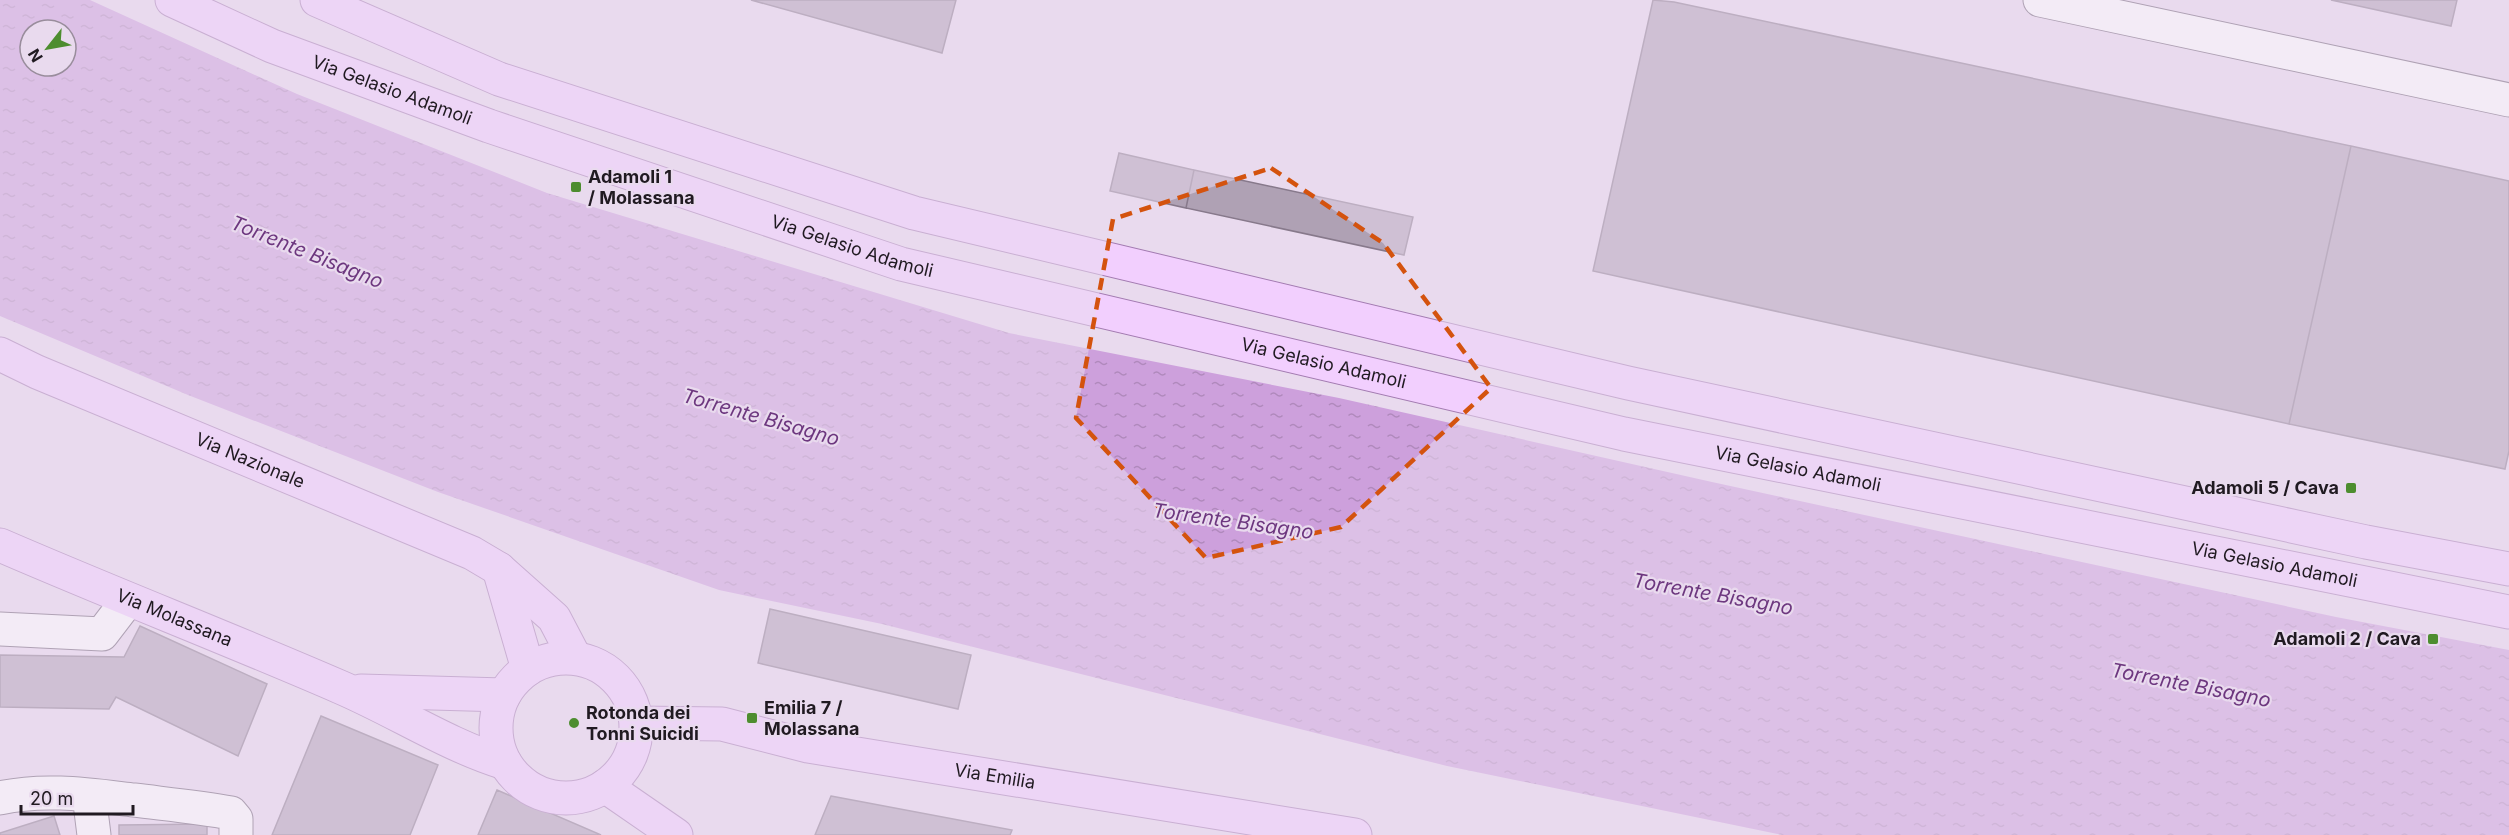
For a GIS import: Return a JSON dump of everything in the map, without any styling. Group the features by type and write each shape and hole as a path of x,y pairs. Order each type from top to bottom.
{"main road":[{"name":"Via Gelasio Adamoli","path":"172,0 272,46 489,126 901,264 1624,434 2509,612"},
{"path":"317,0 499,79 914,213 1628,383 2366,543 2509,569"},
{"name":"Via Nazionale","path":"0,354 37,372 472,553 499,569 554,618 575,658"},
{"name":"Via Molassana","path":"0,545 350,691 471,752 505,763"},
{"path":"499,569 528,669"},
{"path":"575,658 605,669 627,692 636,723 631,756 619,775 605,786 588,794 569,798 550,796 532,789 517,778 505,763 496,729 498,711 504,695 514,680 528,669 550,659 575,658"},
{"name":"Via Molassana","path":"350,691 504,695"},
{"name":"Via Emilia","path":"636,723 722,724 808,746 1355,835"},
{"path":"605,786 676,835"}],"street":[{"path":"2040,0 2509,100"},
{"path":"0,629 102,634 128,600"},
{"path":"0,798 19,794 89,795 231,813 236,819 236,835"},
{"path":"89,795 94,835"}],"highlighted area":[{"path":"1271,168 1383,243 1491,388 1341,527 1206,558 1076,418 1113,219"}],"water":[{"name":"Torrente Bisagno","path":"0,0 90,0 297,94 547,193 1009,333 1339,398 1712,482 2336,617 2509,650 2509,835 1782,835 1447,766 882,624 719,590 438,492 188,395 0,316"}],"building":[{"path":"751,0 956,0 942,53"},
{"path":"1653,0 1674,2 2351,146 2289,424 1593,271"},
{"path":"2331,0 2457,0 2451,26"},
{"path":"2351,146 2509,181 2509,451 2505,469 2289,424"},
{"path":"1119,153 1194,170 1186,208 1110,191"},
{"path":"1194,170 1413,217 1404,255 1186,208"},
{"path":"770,609 971,655 958,709 758,663"},
{"path":"140,626 267,684 238,756 116,697 109,709 0,707 0,655 124,657"},
{"path":"321,716 438,765 410,835 272,835"},
{"path":"497,790 601,835 478,835"},
{"path":"831,796 1012,830 1010,835 815,835"},
{"path":"54,816 60,835 0,835 0,833"},
{"path":"207,824 207,835 119,835 119,825"}],"place":[{"name":"Adamoli 1 / Molassana","path":"576,187"},
{"name":"Adamoli 5 / Cava","path":"2351,488"},
{"name":"Adamoli 2 / Cava","path":"2433,639"},
{"name":"Emilia 7 / Molassana","path":"752,718"},
{"name":"Rotonda dei Tonni Suicidi","path":"574,723"}]}
